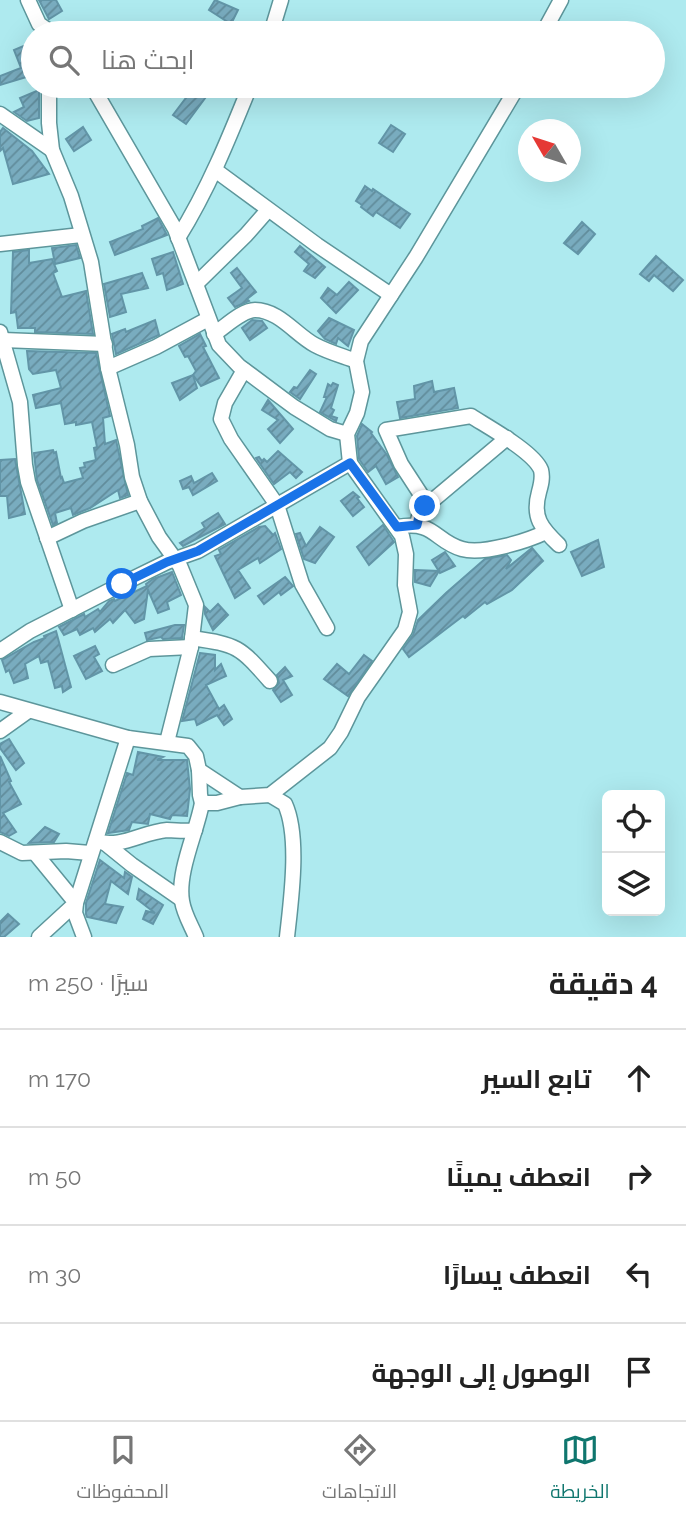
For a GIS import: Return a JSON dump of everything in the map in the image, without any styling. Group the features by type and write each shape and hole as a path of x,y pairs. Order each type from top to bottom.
{"street":[{"path":"28,0 38,21"},
{"path":"275,21 281,0"},
{"path":"550,21 561,0"},
{"path":"50,98 52,150 71,196 90,262 108,368 132,477 140,501 159,537 176,558 196,605 191,643 167,742"},
{"path":"99,98 162,205 178,238 214,334 226,354 293,407 330,429 347,434"},
{"path":"178,238 215,170 245,98"},
{"path":"202,803 270,795 330,748 358,696 405,630 410,612 405,585 406,554 397,527 350,463 347,434 362,392 356,361 357,351 366,332 511,98"},
{"path":"0,114 52,150"},
{"path":"215,170 391,295"},
{"path":"196,284 268,210"},
{"path":"0,244 82,235"},
{"path":"214,334 253,309 274,315 316,346 356,361"},
{"path":"108,368 156,347 208,318"},
{"path":"72,610 28,482 20,401 1,336 105,344"},
{"path":"244,370 225,403 221,419 231,439 277,505 296,568 327,628"},
{"path":"427,504 397,458 386,429 471,416 507,438 537,464 541,472 536,514 546,532 559,545"},
{"path":"417,525 420,512 427,504 507,438"},
{"path":"0,652 30,631 176,558 198,551 350,463"},
{"path":"47,538 83,521 140,501"},
{"path":"397,527 417,525 432,530 456,547 469,550 522,543 546,532"},
{"path":"113,665 149,649 191,643 224,643 246,653 270,681"},
{"path":"0,702 128,738 188,746 196,756 202,803 186,862 181,898 196,937"},
{"path":"0,731 28,711"},
{"path":"84,937 75,913 76,903 97,846 128,738"},
{"path":"199,770 240,797"},
{"path":"270,795 285,804 292,822 292,876 287,937"},
{"path":"0,842 22,853 35,853 132,841 166,830 195,830"},
{"path":"97,846 132,865 181,898"},
{"path":"35,853 76,903"},
{"path":"39,937 76,903"}],"building":[{"path":"39,0 56,0 62,11 49,19"},
{"path":"215,0 238,10 232,21 226,21 209,10"},
{"path":"21,47 21,68 14,50"},
{"path":"21,68 21,79 0,85 0,76"},
{"path":"20,98 39,98 39,118 27,121 14,112 24,107"},
{"path":"186,98 205,98 186,124 173,115"},
{"path":"391,125 405,134 393,152 379,143"},
{"path":"83,127 91,140 74,151 66,139"},
{"path":"3,128 32,151 49,174 13,184 3,148 0,151 0,132"},
{"path":"365,186 410,214 400,228 376,212 373,216 356,201"},
{"path":"158,218 167,235 115,255 110,242 143,229 142,226"},
{"path":"582,222 595,234 578,254 564,243"},
{"path":"76,245 80,258 55,264 52,248"},
{"path":"300,246 325,267 315,278 304,271 309,264 295,252"},
{"path":"29,250 29,263 52,259 57,271 53,273 62,297 86,291 93,334 35,332 35,328 18,328 16,312 11,313 13,252"},
{"path":"173,252 183,284 167,290 163,273 157,275 152,259"},
{"path":"656,256 683,280 673,291 654,275 649,281 640,274"},
{"path":"237,268 256,292 247,299 249,301 235,307 228,298 242,288 231,273"},
{"path":"142,273 148,288 121,294 126,312 110,317 104,284"},
{"path":"349,282 358,290 336,313 321,298 328,288 337,295"},
{"path":"329,318 354,330 348,346 338,338 336,344 325,339 318,331"},
{"path":"155,320 159,335 116,354 112,334 125,329 126,332"},
{"path":"252,320 262,321 267,328 250,340 242,328"},
{"path":"200,334 206,346 203,347 219,378 201,386 193,375 196,371 188,356 185,357 179,346"},
{"path":"27,351 96,353 110,416 103,418 105,444 116,440 128,495 120,498 118,490 90,508 73,515 71,508 55,513 57,523 53,525 37,480 34,453 53,450 56,452 64,483 83,478 80,468 85,467 84,463 96,460 94,448 97,447 92,422 65,424 61,403 36,408 33,395 61,388 56,370 33,374 29,369"},
{"path":"310,370 316,374 300,399 290,392 294,387 297,388"},
{"path":"193,375 197,388 180,400 172,383"},
{"path":"432,381 434,392 454,388 458,408 400,418 397,402 415,399 414,386"},
{"path":"333,383 338,385 331,408 334,410 331,416 337,418 336,421 320,412 327,397 324,397 328,384 331,386"},
{"path":"268,400 293,429 280,443 268,429 278,420 262,410"},
{"path":"362,424 372,432 398,477 386,484 376,466 368,472 359,459 357,436"},
{"path":"278,451 302,472 296,478 290,472 274,484 256,458 267,462"},
{"path":"15,459 25,514 9,518 7,496 0,496 0,460"},
{"path":"212,473 217,481 193,495 189,487 183,489 180,481 191,476 194,483"},
{"path":"353,492 364,507 353,516 341,501"},
{"path":"218,513 225,524 183,546 180,543 205,528 202,523"},
{"path":"383,525 394,542 369,565 357,547"},
{"path":"265,526 273,535 275,533 281,549 260,563 258,558 238,570 250,588 235,598 215,556 221,554 219,550"},
{"path":"320,527 334,537 315,563 304,559 296,534 300,533 306,546"},
{"path":"598,540 604,567 582,576 571,552"},
{"path":"532,548 543,561 512,590 487,604 485,602 465,618 463,616 409,657 403,649 413,635 418,620 446,593 485,559 507,555 511,560 506,569"},
{"path":"445,552 455,566 440,573 432,560"},
{"path":"415,570 439,571 430,586 415,582"},
{"path":"172,572 181,595 167,602 169,609 158,613 148,590 144,619 135,623 125,610 113,623 110,619 95,632 93,628 80,635 77,629 64,635 59,627 84,614 85,617 98,609 100,612 109,601 115,601 147,586 153,579"},
{"path":"285,577 293,586 281,595 279,592 264,604 258,596"},
{"path":"218,604 228,615 213,630 205,614 205,607 210,612"},
{"path":"184,625 182,638 161,637 147,640 145,633"},
{"path":"56,631 71,687 63,692 62,686 55,688 48,661 41,663 39,656 25,664 28,678 14,683 2,660"},
{"path":"95,646 99,654 94,657 102,671 86,679 74,656"},
{"path":"200,653 215,655 215,670 221,664 226,676 206,685 219,709 224,705 232,719 224,725 217,715 197,725 195,719 182,721"},
{"path":"364,655 372,661 348,696 324,679 337,664 349,674"},
{"path":"285,667 292,676 283,680 292,695 281,702 273,690 279,683 277,675"},
{"path":"9,739 24,763 16,770 0,748 0,744"},
{"path":"138,752 163,757 157,760 187,760 190,789 187,816 172,815 170,819 150,814 148,824 132,822 129,830 108,833 127,773 133,775"},
{"path":"0,756 11,781 9,782 21,804 3,813 16,832 9,836 0,832"},
{"path":"45,827 59,834 54,842 29,843"},
{"path":"100,860 124,878 125,872 132,877 128,894 111,881 105,904 123,907 116,923 87,917 86,914 86,903"},
{"path":"139,889 163,905 153,924 143,919 146,911 155,913 137,899"},
{"path":"8,914 19,924 4,937 0,937 0,922"}],"route":[{"path":"122,584 167,562 198,551 350,463 397,527 417,525 420,512 425,506"}]}
